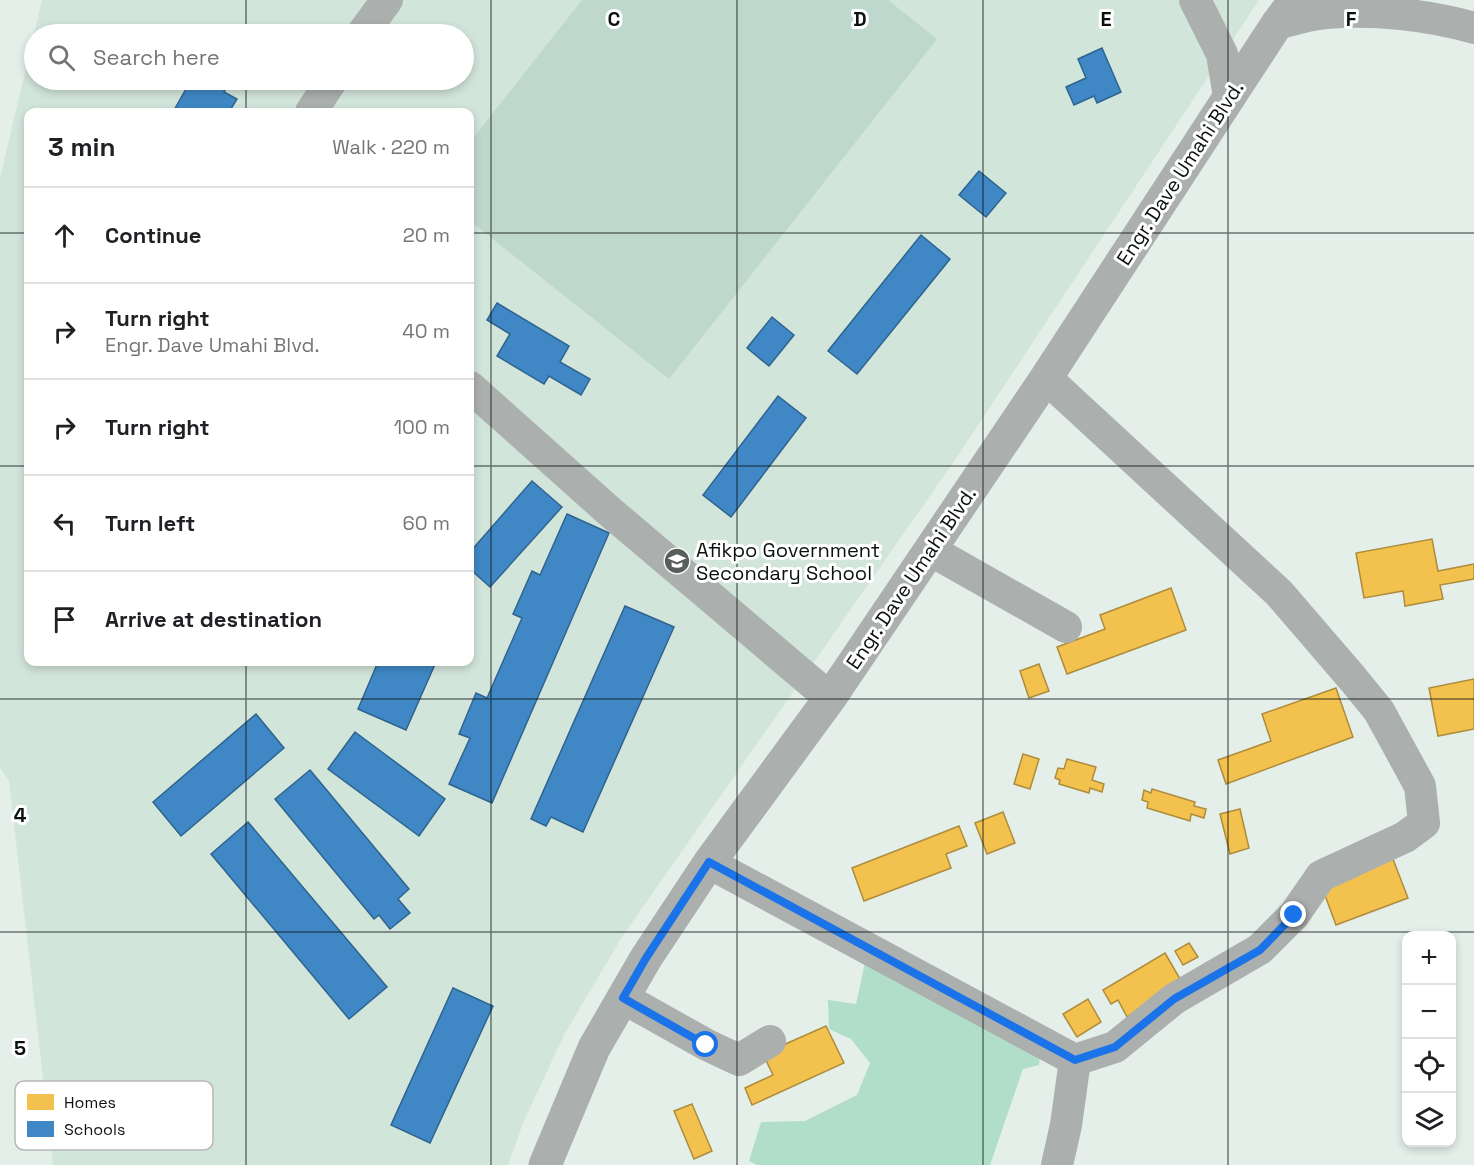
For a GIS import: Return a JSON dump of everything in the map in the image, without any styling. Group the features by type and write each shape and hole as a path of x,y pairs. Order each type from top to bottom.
{"street":[{"path":"369,24 387,0"},
{"path":"1195,0 1222,54 1229,97"},
{"path":"1286,12 1378,12 1458,23 1474,28"},
{"name":"Engr. Dave Umahi Blvd.","path":"545,1165 594,1048 646,958 709,862 830,698 1046,378 1286,12"},
{"path":"314,108 325,90"},
{"path":"709,862 1075,1060 1115,1047 1174,999 1260,950 1294,915 1320,876 1405,837 1424,823 1420,786 1379,711 1279,593 1046,378"},
{"path":"474,391 609,512 830,698"},
{"path":"930,550 1066,627"},
{"path":"623,998 706,1045 739,1060 770,1041"},
{"path":"1057,1165 1066,1125 1075,1060"}],"shaded area":[{"name":"Afikpo Government Secondary School","path":"42,0 1259,0 955,460 622,937 565,1033 523,1123 508,1165 53,1165 51,1150 213,1150 213,1081 43,1081 9,781 0,768 0,178 24,76 24,90 474,90 474,24 36,24"},
{"path":"582,0 888,0 937,39 669,379 474,224 474,137"},
{"path":"866,958 1040,1054 1039,1065 1023,1069 990,1165 757,1165 749,1161 761,1122 805,1121 857,1095 870,1063 851,1039 829,1029 828,1000 856,1004"}],"building: Homes":[{"path":"1432,539 1438,571 1474,564 1474,579 1440,585 1443,599 1405,606 1403,591 1364,598 1356,553"},
{"path":"1171,588 1186,630 1067,674 1057,647 1105,629 1100,615"},
{"path":"1039,664 1049,691 1029,698 1020,671"},
{"path":"1474,679 1474,729 1438,736 1429,688"},
{"path":"1336,688 1353,737 1226,784 1218,760 1271,741 1262,714"},
{"path":"1023,754 1039,759 1030,789 1014,784"},
{"path":"1067,759 1096,767 1092,780 1104,784 1102,792 1090,788 1089,793 1059,784 1060,780 1055,778 1058,768 1064,769"},
{"path":"1152,789 1195,802 1194,806 1206,809 1204,818 1191,814 1190,821 1147,808 1148,802 1142,800 1144,790 1151,793"},
{"path":"1240,809 1249,848 1230,854 1220,814"},
{"path":"1003,812 1015,843 987,854 975,823"},
{"path":"959,826 967,846 946,854 951,868 864,901 852,868"},
{"path":"1391,854 1408,898 1336,925 1320,882"},
{"path":"1189,943 1198,957 1183,965 1175,951"},
{"path":"1165,953 1183,984 1127,1017 1118,1000 1111,1004 1103,990"},
{"path":"1088,999 1101,1022 1077,1037 1063,1014"},
{"path":"826,1026 844,1063 752,1105 745,1088 773,1075 763,1054"},
{"path":"692,1104 712,1151 694,1159 674,1111"}],"building: Schools":[{"path":"1102,48 1121,92 1097,103 1094,96 1074,105 1066,87 1086,78 1078,59"},
{"path":"185,90 225,90 224,92 237,99 231,108 175,108"},
{"path":"979,171 1006,193 986,217 959,195"},
{"path":"921,235 950,259 857,374 828,351"},
{"path":"497,303 569,346 560,362 590,379 581,395 549,376 544,384 497,356 510,334 487,320"},
{"path":"772,317 794,335 769,366 747,348"},
{"path":"778,396 806,418 731,517 703,495"},
{"path":"532,481 562,507 490,587 474,573 474,547"},
{"path":"567,514 609,533 492,803 449,784 470,738 459,734 476,693 487,698 522,618 513,614 532,571 540,575"},
{"path":"625,606 674,627 583,832 551,817 546,826 531,819"},
{"path":"376,666 434,666 406,730 358,709"},
{"path":"256,714 284,748 181,836 153,802"},
{"path":"355,732 445,799 419,836 328,769"},
{"path":"310,770 409,889 398,899 410,913 390,929 379,915 374,919 275,799"},
{"path":"248,822 387,987 349,1019 211,854"},
{"path":"453,988 493,1006 430,1143 391,1125"}],"place":[{"name":"Afikpo Government Secondary School","path":"677,561"}],"route":[{"path":"706,1045 623,998 646,958 709,862 1075,1060 1115,1047 1174,999 1260,950 1294,915"}]}
